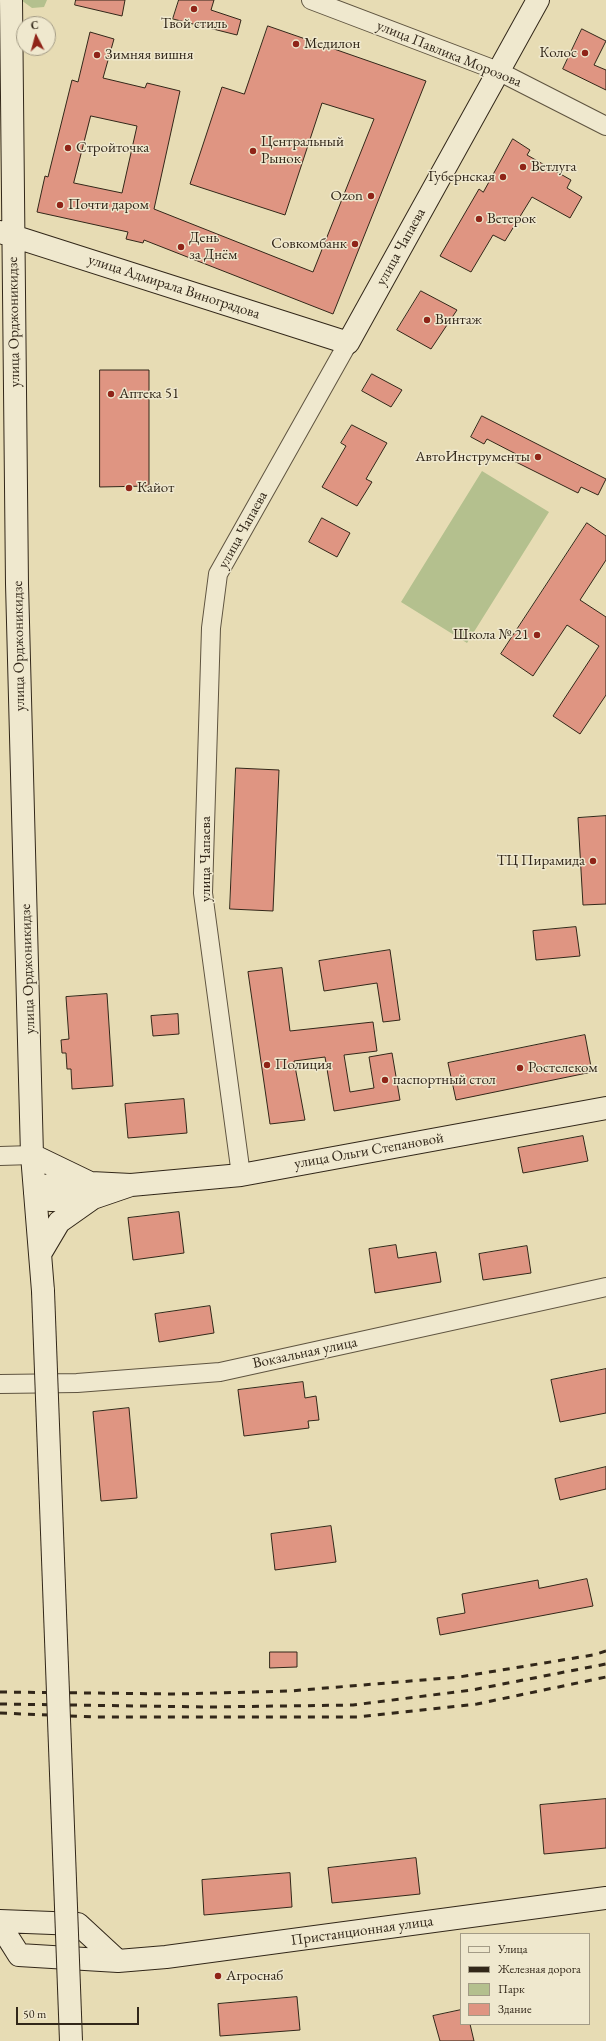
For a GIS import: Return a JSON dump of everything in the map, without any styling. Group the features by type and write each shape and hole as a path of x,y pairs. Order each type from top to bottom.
{"main road":[{"name":"улица Орджоникидзе","path":"11,0 6,234 32,1155 43,1291 71,2041"},
{"name":"улица Чапаева","path":"348,343 538,0"},
{"name":"улица Адмирала Виноградова","path":"6,234 348,343"},
{"name":"улица Ольги Степановой","path":"92,1190 241,1175 606,1108"},
{"path":"32,1155 92,1190"},
{"path":"35,1193 49,1185 92,1190"},
{"path":"40,1254 59,1222 92,1190"},
{"name":"Пристанционная улица","path":"0,1925 19,1955 118,1961 166,1957 606,1898"},
{"path":"0,1921 78,1924 118,1961"}],"street":[{"name":"улица Павлика Морозова","path":"311,0 498,71 606,126"},
{"name":"улица Чапаева","path":"241,1175 203,893 211,628 218,574 348,343"},
{"path":"0,1156 32,1155"},
{"name":"Вокзальная улица","path":"0,1384 77,1383 220,1372 606,1287"}],"green space":[{"path":"21,0 47,0 44,7 32,8"},
{"path":"482,471 549,512 467,643 401,602"}],"building":[{"path":"76,0 125,0 122,16 75,5"},
{"path":"179,0 214,0 211,10 241,20 237,35 173,19"},
{"path":"268,26 426,81 333,314 144,240 143,243 126,239 128,232 37,212 45,176 48,177 72,80 78,82 90,32 114,39 103,78 145,88 147,83 180,91 154,209 313,272 374,119 322,103 285,215 190,184 222,87 244,94","holes":["91,116 137,126 122,193 74,183"]},
{"name":"Колос","path":"582,29 606,41 594,65 606,70 606,90 563,69"},
{"path":"513,139 530,150 527,155 571,180 567,188 582,197 570,218 532,197 505,241 493,235 471,272 440,256 479,189 483,192"},
{"name":"Винтаж","path":"421,291 457,310 431,349 397,330"},
{"path":"100,370 149,370 149,486 100,487"},
{"path":"372,374 402,390 391,407 362,391"},
{"name":"АвтоИнструменты","path":"482,416 606,479 598,495 581,487 578,493 512,460 516,454 487,439 484,444 471,437"},
{"path":"352,425 387,443 366,479 372,482 357,506 322,487 346,446 341,443"},
{"path":"322,518 350,533 337,557 309,542"},
{"name":"Школа № 21","path":"587,523 606,536 606,560 580,600 606,617 606,695 580,734 553,716 599,646 567,625 533,676 501,654"},
{"path":"236,768 279,770 273,911 230,909"},
{"name":"ТЦ Пирамида","path":"606,816 606,904 583,905 578,818"},
{"path":"576,927 580,956 536,960 533,931"},
{"path":"390,950 400,1020 383,1022 377,983 324,991 319,961"},
{"path":"282,968 290,1031 373,1022 377,1051 344,1055 350,1092 374,1088 369,1057 392,1053 400,1100 334,1111 325,1057 294,1061 305,1120 270,1124 248,972"},
{"path":"107,994 113,1086 72,1089 71,1069 67,1069 66,1053 62,1053 61,1040 69,1039 66,997"},
{"path":"178,1014 179,1034 153,1036 151,1016"},
{"name":"Ростелеком","path":"585,1035 592,1072 456,1100 448,1063"},
{"path":"184,1099 187,1133 128,1138 125,1104"},
{"path":"583,1136 588,1161 523,1173 518,1148"},
{"path":"179,1212 184,1253 133,1260 128,1218"},
{"path":"396,1245 398,1258 436,1252 441,1282 375,1293 369,1249"},
{"path":"527,1246 531,1273 483,1280 479,1254"},
{"path":"210,1306 214,1333 159,1342 155,1314"},
{"path":"606,1369 606,1413 560,1422 551,1380"},
{"path":"303,1382 305,1398 316,1396 319,1420 308,1421 309,1428 244,1436 238,1390"},
{"path":"129,1408 137,1498 101,1501 93,1412"},
{"path":"606,1467 606,1489 560,1500 555,1479"},
{"path":"331,1526 336,1562 275,1570 271,1534"},
{"path":"587,1579 593,1606 440,1635 437,1618 465,1613 462,1594 538,1580 539,1588"},
{"path":"270,1652 297,1652 297,1667 270,1668"},
{"path":"606,1799 606,1848 544,1854 540,1805"},
{"path":"416,1858 420,1894 332,1903 328,1868"},
{"path":"290,1873 292,1907 204,1915 202,1880"},
{"path":"297,1997 300,2030 220,2036 218,2004"},
{"path":"460,2010 460,2025 470,2025 474,2041 440,2041 433,2016"}],"railway":[{"path":"0,1692 177,1694 290,1691 459,1677 593,1655 606,1651"},
{"path":"0,1704 209,1707 353,1705 472,1690 606,1664"},
{"path":"0,1713 94,1717 358,1717 477,1704 606,1677"}],"place":[{"name":"Твой стиль","path":"194,9"},
{"name":"Медилон","path":"296,44"},
{"name":"Колос","path":"585,53"},
{"name":"Зимняя вишня","path":"97,55"},
{"name":"Стройточка","path":"68,148"},
{"name":"Центральный Рынок","path":"253,151"},
{"name":"Ветлуга","path":"523,167"},
{"name":"Губернская","path":"503,177"},
{"name":"Ozon","path":"371,196"},
{"name":"Почти даром","path":"60,205"},
{"name":"Ветерок","path":"479,219"},
{"name":"Совкомбанк","path":"355,244"},
{"name":"День за Днём","path":"181,247"},
{"name":"Винтаж","path":"427,320"},
{"name":"Аптека 51","path":"111,394"},
{"name":"АвтоИнструменты","path":"538,457"},
{"name":"Кайот","path":"129,488"},
{"name":"Школа № 21","path":"537,635"},
{"name":"ТЦ Пирамида","path":"593,861"},
{"name":"Полиция","path":"267,1065"},
{"name":"Ростелеком","path":"520,1068"},
{"name":"паспортный стол","path":"385,1080"},
{"name":"Агроснаб","path":"218,1976"}]}
